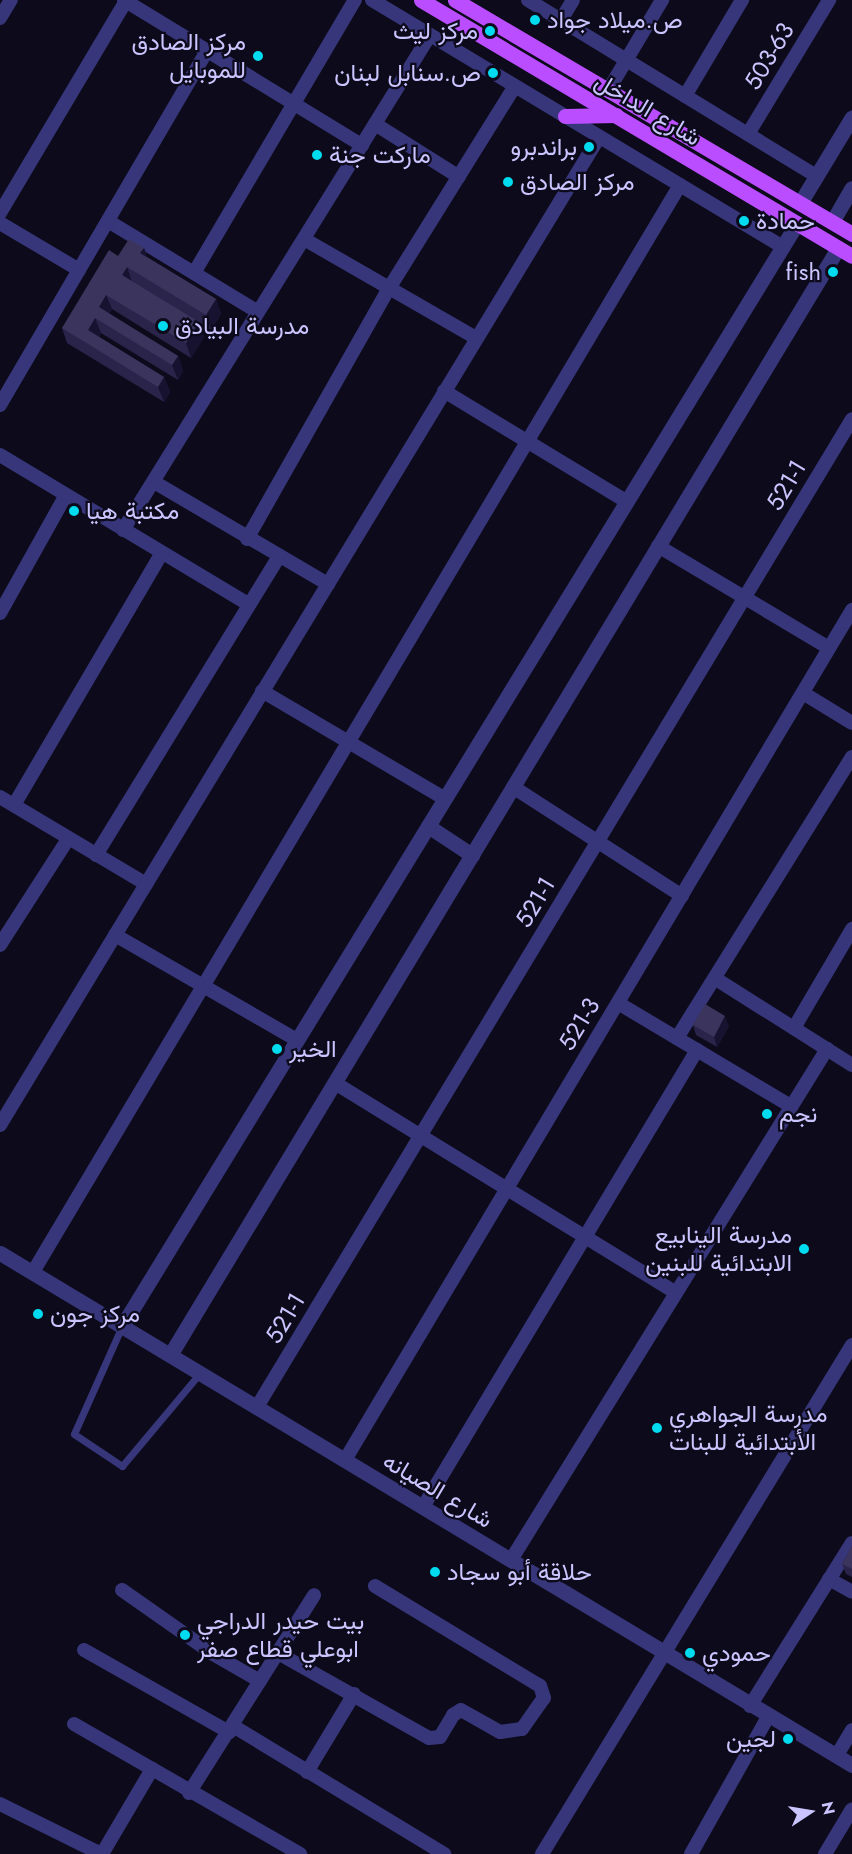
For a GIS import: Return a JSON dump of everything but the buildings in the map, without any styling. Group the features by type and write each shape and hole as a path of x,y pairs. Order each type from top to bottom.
{"main road":[{"name":"شارع الداخل","path":"421,0 852,256"},
{"name":"شارع الداخل","path":"455,0 852,234"},
{"path":"564,116 616,115"}],"street":[{"path":"0,18 11,0"},
{"path":"194,273 355,0"},
{"path":"372,0 783,247"},
{"path":"528,0 816,176"},
{"path":"561,20 573,0"},
{"path":"609,89 662,0"},
{"path":"685,96 742,0"},
{"name":"503-63","path":"748,134 829,0"},
{"path":"0,213 125,1 362,145"},
{"path":"123,530 430,35"},
{"path":"0,405 207,51"},
{"path":"247,539 388,290 515,86"},
{"path":"800,203 852,117"},
{"path":"375,124 459,177"},
{"path":"0,1125 599,136"},
{"path":"33,1272 680,185"},
{"path":"832,222 852,188"},
{"path":"108,221 258,312"},
{"path":"0,223 79,270"},
{"path":"122,1326 797,223"},
{"path":"304,239 388,290 476,338"},
{"path":"170,1355 838,248"},
{"path":"444,391 627,502"},
{"name":"521-1","path":"257,1407 852,419"},
{"path":"0,455 248,604"},
{"path":"154,482 247,539 328,584"},
{"path":"0,613 66,495"},
{"path":"658,546 829,648"},
{"path":"14,805 162,553"},
{"path":"96,855 279,556"},
{"name":"521-3","path":"345,1460 852,610"},
{"path":"262,691 349,740 445,799"},
{"path":"802,693 852,723"},
{"path":"677,1038 716,979 852,757"},
{"path":"513,787 682,896"},
{"path":"0,797 146,884"},
{"path":"428,826 472,855"},
{"path":"0,945 68,839"},
{"path":"795,1028 852,929"},
{"path":"115,935 202,988 297,1040"},
{"path":"716,979 852,1065"},
{"path":"618,1003 791,1106"},
{"path":"511,1560 826,1049"},
{"path":"423,1507 697,1050"},
{"path":"335,1083 676,1293"},
{"name":"شارع الصيانه","path":"0,1253 664,1652 768,1717 852,1765"},
{"path":"542,1854 852,1346"},
{"path":"750,1706 852,1543"},
{"path":"829,1579 852,1592"},
{"path":"278,1653 432,1739 440,1737 453,1715 461,1710 500,1732 516,1732 544,1698 540,1686 375,1586"},
{"path":"122,1590 213,1654 261,1681"},
{"path":"189,1793 314,1595"},
{"path":"84,1650 307,1772 444,1854"},
{"path":"307,1772 354,1694"},
{"path":"691,1854 768,1717"},
{"path":"74,1724 189,1793 300,1854"},
{"path":"837,1755 852,1730"},
{"path":"0,1804 101,1854 152,1769"},
{"path":"825,1854 852,1809"}],"lane":[{"path":"122,1326 74,1434 123,1466 200,1373"}],"place":[{"name":"ص.ميلاد جواد","path":"535,20"},
{"name":"مركز ليث","path":"490,31"},
{"name":"مركز الصادق للموبايل","path":"258,56"},
{"name":"ص.سنابل لبنان","path":"493,73"},
{"name":"براندبرو","path":"589,147"},
{"name":"ماركت جنة","path":"317,155"},
{"name":"مركز الصادق","path":"508,182"},
{"name":"حمادة","path":"744,221"},
{"name":"fish","path":"833,272"},
{"name":"مدرسة البيادق","path":"163,326"},
{"name":"مكتبة هيا","path":"74,511"},
{"name":"الخير","path":"277,1049"},
{"name":"نجم","path":"767,1114"},
{"name":"مدرسة الينابيع الابتدائية للبنين","path":"804,1249"},
{"name":"مركز جون","path":"38,1314"},
{"name":"مدرسة الجواهري الأبتدائية للبنات","path":"657,1428"},
{"name":"حلاقة أبو سجاد","path":"435,1572"},
{"name":"بيت حيدر الدراجي ابوعلي قطاع صفر","path":"185,1635"},
{"name":"حمودي","path":"690,1653"},
{"name":"لجين","path":"788,1739"}]}
